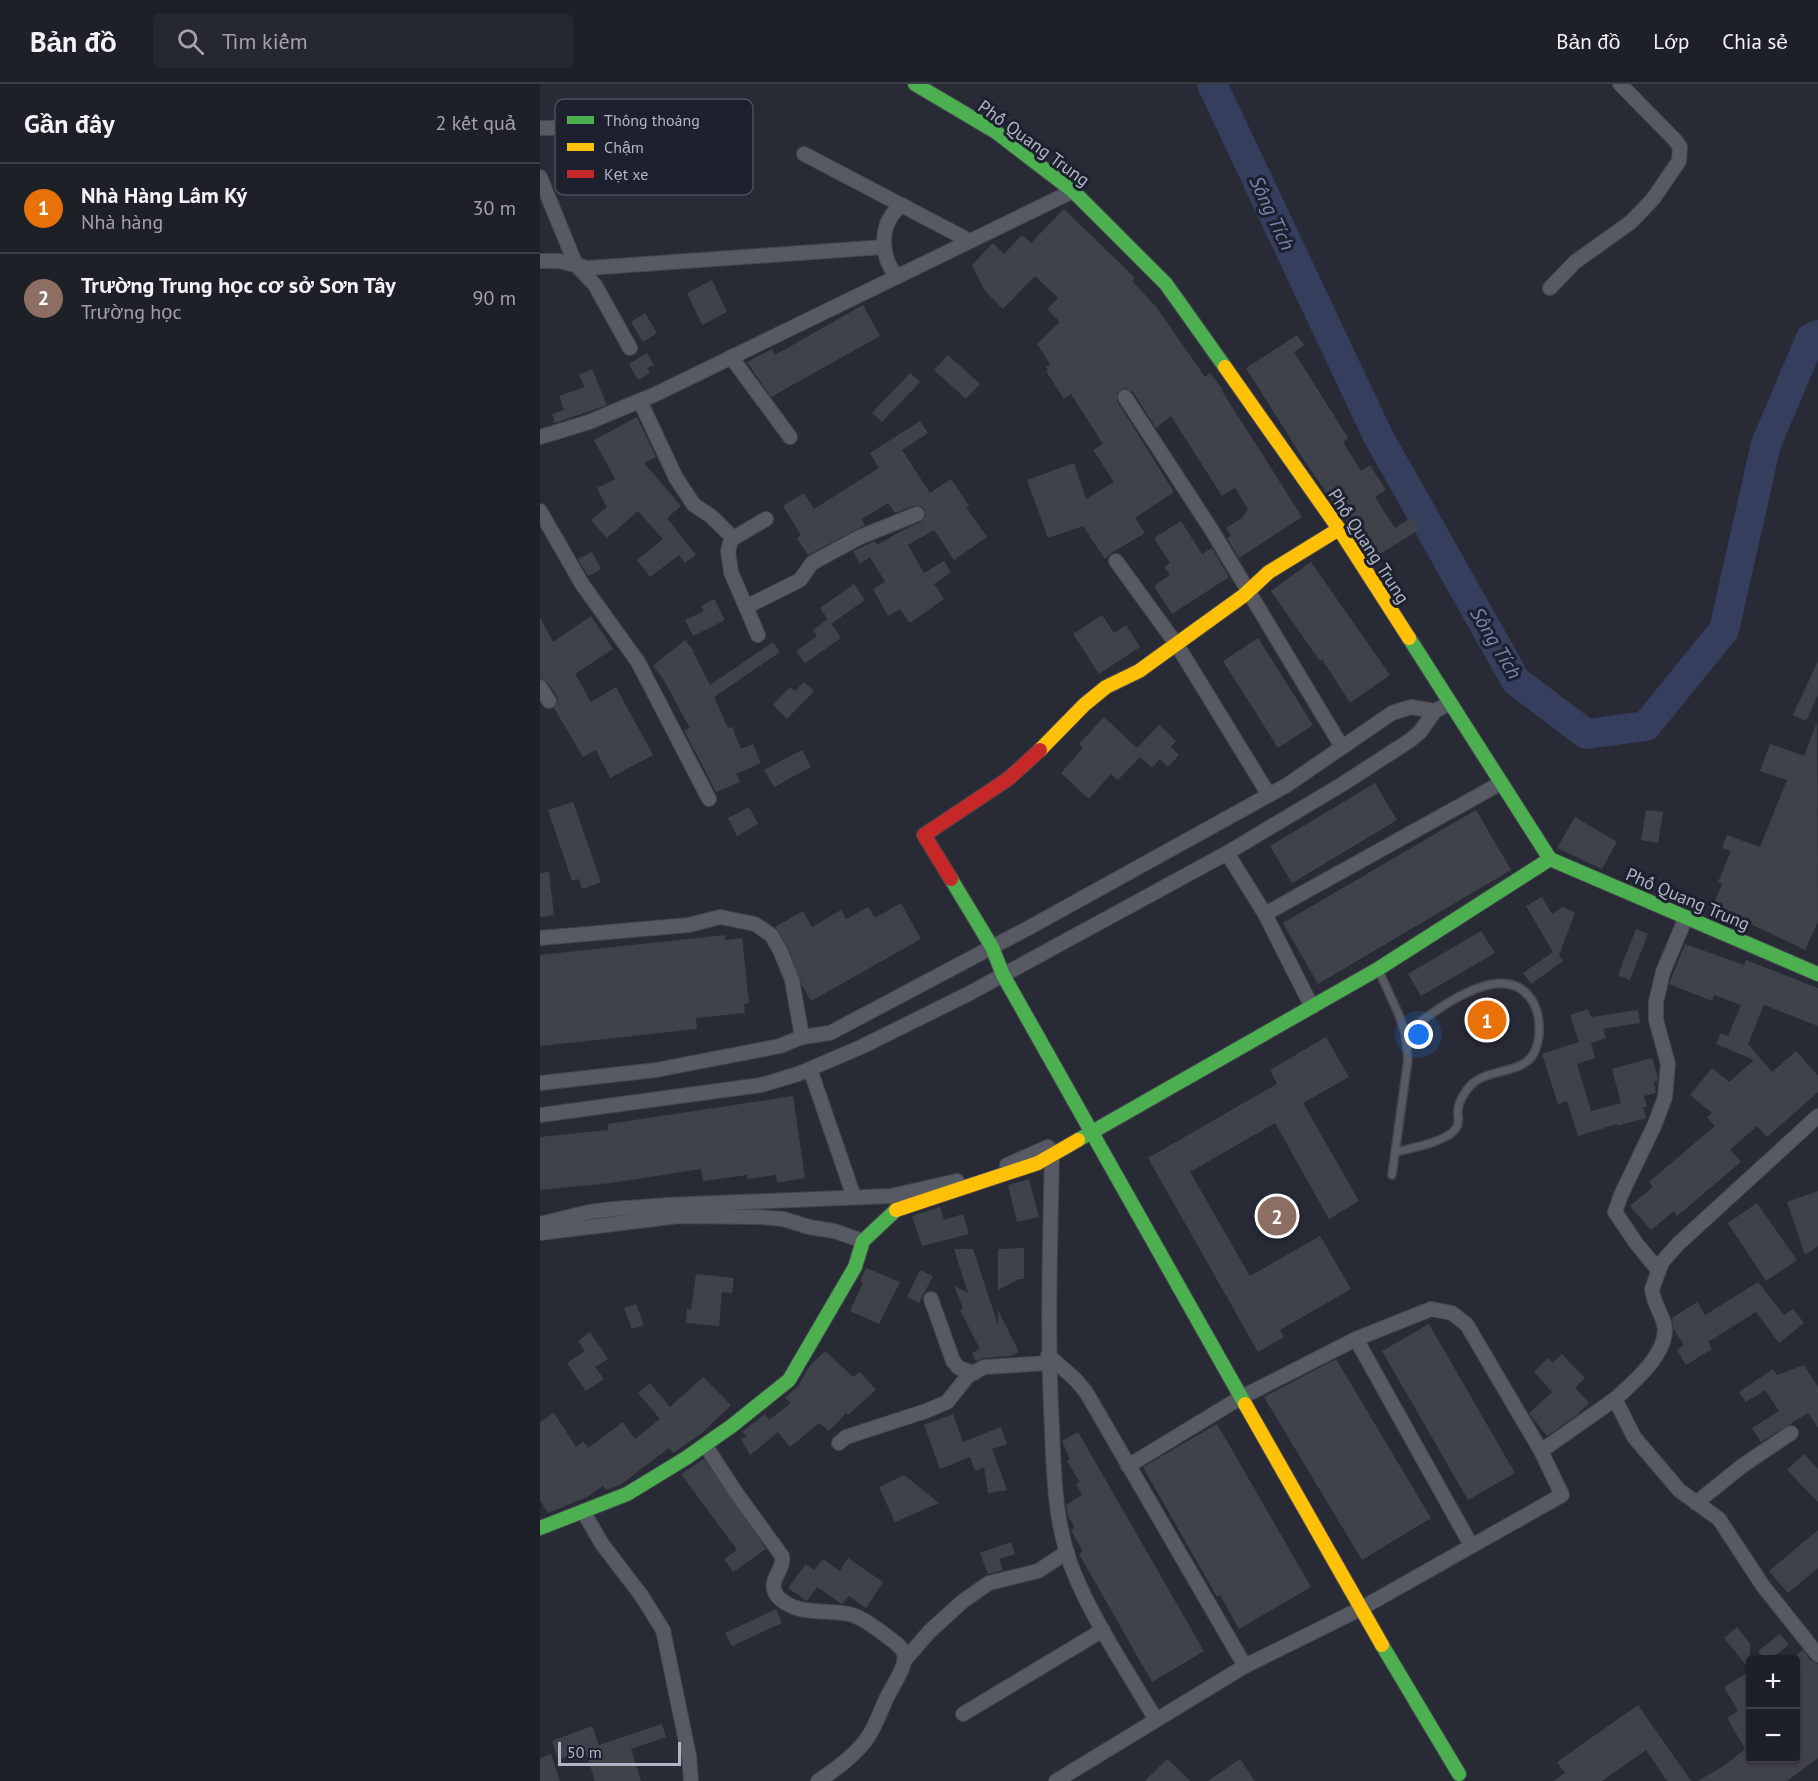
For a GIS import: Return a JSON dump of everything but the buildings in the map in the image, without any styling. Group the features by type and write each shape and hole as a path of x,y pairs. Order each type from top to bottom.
{"street":[{"name":"Phố Quang Trung","path":"915,84 996,132 1073,191 1166,284 1339,529 1550,859 1818,974"},
{"path":"1550,288 1575,262 1631,222 1653,200 1679,161 1680,147 1675,140 1620,84"},
{"path":"540,128 555,128"},
{"path":"804,153 970,241"},
{"path":"540,177 576,266 595,285 630,348"},
{"path":"540,437 589,422 640,401 1073,191"},
{"path":"897,277 890,268 884,247 885,230 894,211 902,205"},
{"path":"540,261 559,261 588,268 884,247"},
{"path":"731,357 790,437"},
{"path":"1125,397 1211,529 1342,747"},
{"path":"640,401 676,478 694,505 725,529 732,539"},
{"path":"540,511 582,584 638,662 709,799"},
{"path":"746,607 800,580 812,563 860,537 917,514"},
{"path":"758,635 729,565 728,551 732,539 766,519"},
{"path":"1339,529 1269,572 1247,592 1139,671 1106,687 1084,705 1054,737 1008,779 924,835 992,947 1003,975 1360,1609 1459,1774"},
{"path":"1116,561 1177,645 1269,795"},
{"path":"540,687 549,701"},
{"path":"540,1115 761,1085 810,1069 861,1047 1003,975 1227,853 1341,785 1409,741 1420,732 1435,711 1450,703"},
{"path":"540,1083 656,1070 780,1046 802,1037 830,1033 1287,785 1392,713 1411,707 1435,711"},
{"path":"1265,914 1501,783"},
{"path":"1227,853 1265,914 1312,1007"},
{"path":"540,1528 627,1494 705,1444 789,1380 855,1267 863,1241 894,1210 1038,1163 1378,969 1550,859"},
{"path":"540,938 689,925 720,917 755,924 771,935 784,960 792,980 802,1037"},
{"path":"1658,1270 1615,1212 1665,1097 1668,1064 1656,1020 1656,1002 1663,972 1686,917"},
{"path":"810,1069 854,1197"},
{"path":"1541,1451 1615,1399 1639,1377 1661,1347 1666,1333 1665,1325 1652,1295 1662,1262 1678,1244 1818,1116"},
{"path":"540,1224 589,1212 613,1209 891,1196 966,1179 1012,1163 1048,1147 1052,1155 1048,1359 1054,1475 1060,1527 1074,1572 1103,1630 1156,1720"},
{"path":"540,1233 679,1216 760,1216 834,1231 863,1241"},
{"path":"931,1299 953,1361 959,1368 974,1373"},
{"path":"1056,1781 1245,1666 1360,1609 1562,1495 1541,1451 1467,1325 1452,1312 1431,1309 1356,1339 1240,1398 1128,1466"},
{"path":"1356,1339 1471,1545"},
{"path":"839,1443 846,1437 947,1402 968,1376 984,1367 1048,1359 1076,1380 1086,1392 1245,1666"},
{"path":"1615,1399 1634,1437 1679,1490 1719,1519 1763,1586 1818,1655"},
{"path":"1696,1503 1742,1466 1791,1433"},
{"path":"705,1444 736,1494 782,1556 782,1565 773,1582 775,1592 780,1599 792,1606 807,1610 850,1614 863,1620 898,1645 904,1653 904,1661"},
{"path":"583,1511 603,1544 641,1595 663,1630 691,1781"},
{"path":"818,1781 846,1760 870,1735 904,1661 929,1632 963,1601 989,1583 1038,1571 1067,1552"},
{"path":"963,1714 1103,1630"}],"lane":[{"path":"1378,969 1396,1006 1406,1034 1408,1059 1392,1175"},
{"path":"1395,1152 1422,1146 1454,1132 1459,1125 1457,1111 1460,1104 1470,1086 1477,1079 1522,1065 1533,1054 1538,1042 1539,1021 1536,1007 1530,996 1520,988 1493,984 1455,998 1406,1034"}],"waterway":[{"name":"Sông Tích","path":"1212,84 1378,436 1516,681 1586,734 1646,726 1724,630 1766,444 1811,338 1818,335"}],"traffic: fast":[{"path":"915,84 996,132 1073,191 1166,284 1225,367"},
{"path":"1409,638 1550,859 1818,974"},
{"path":"1078,1140 1378,969 1550,859"},
{"path":"951,879 992,947 1003,975 1245,1404"},
{"path":"540,1528 627,1494 686,1458 733,1425 789,1380 855,1267 863,1241 896,1210"},
{"path":"1382,1645 1459,1774"}],"traffic: slow":[{"path":"1225,367 1339,529 1409,638"},
{"path":"1040,750 1084,705 1106,687 1139,671 1243,596 1269,572 1339,529"},
{"path":"896,1210 1038,1163 1078,1140"},
{"path":"1245,1404 1382,1645"}],"traffic: jam":[{"path":"951,879 924,835 1008,779 1040,750"}],"place":[{"name":"Nhà Hàng Lâm Ký","path":"1487,1020"},
{"name":"Trường Trung học cơ sở Sơn Tây","path":"1277,1216"}]}
